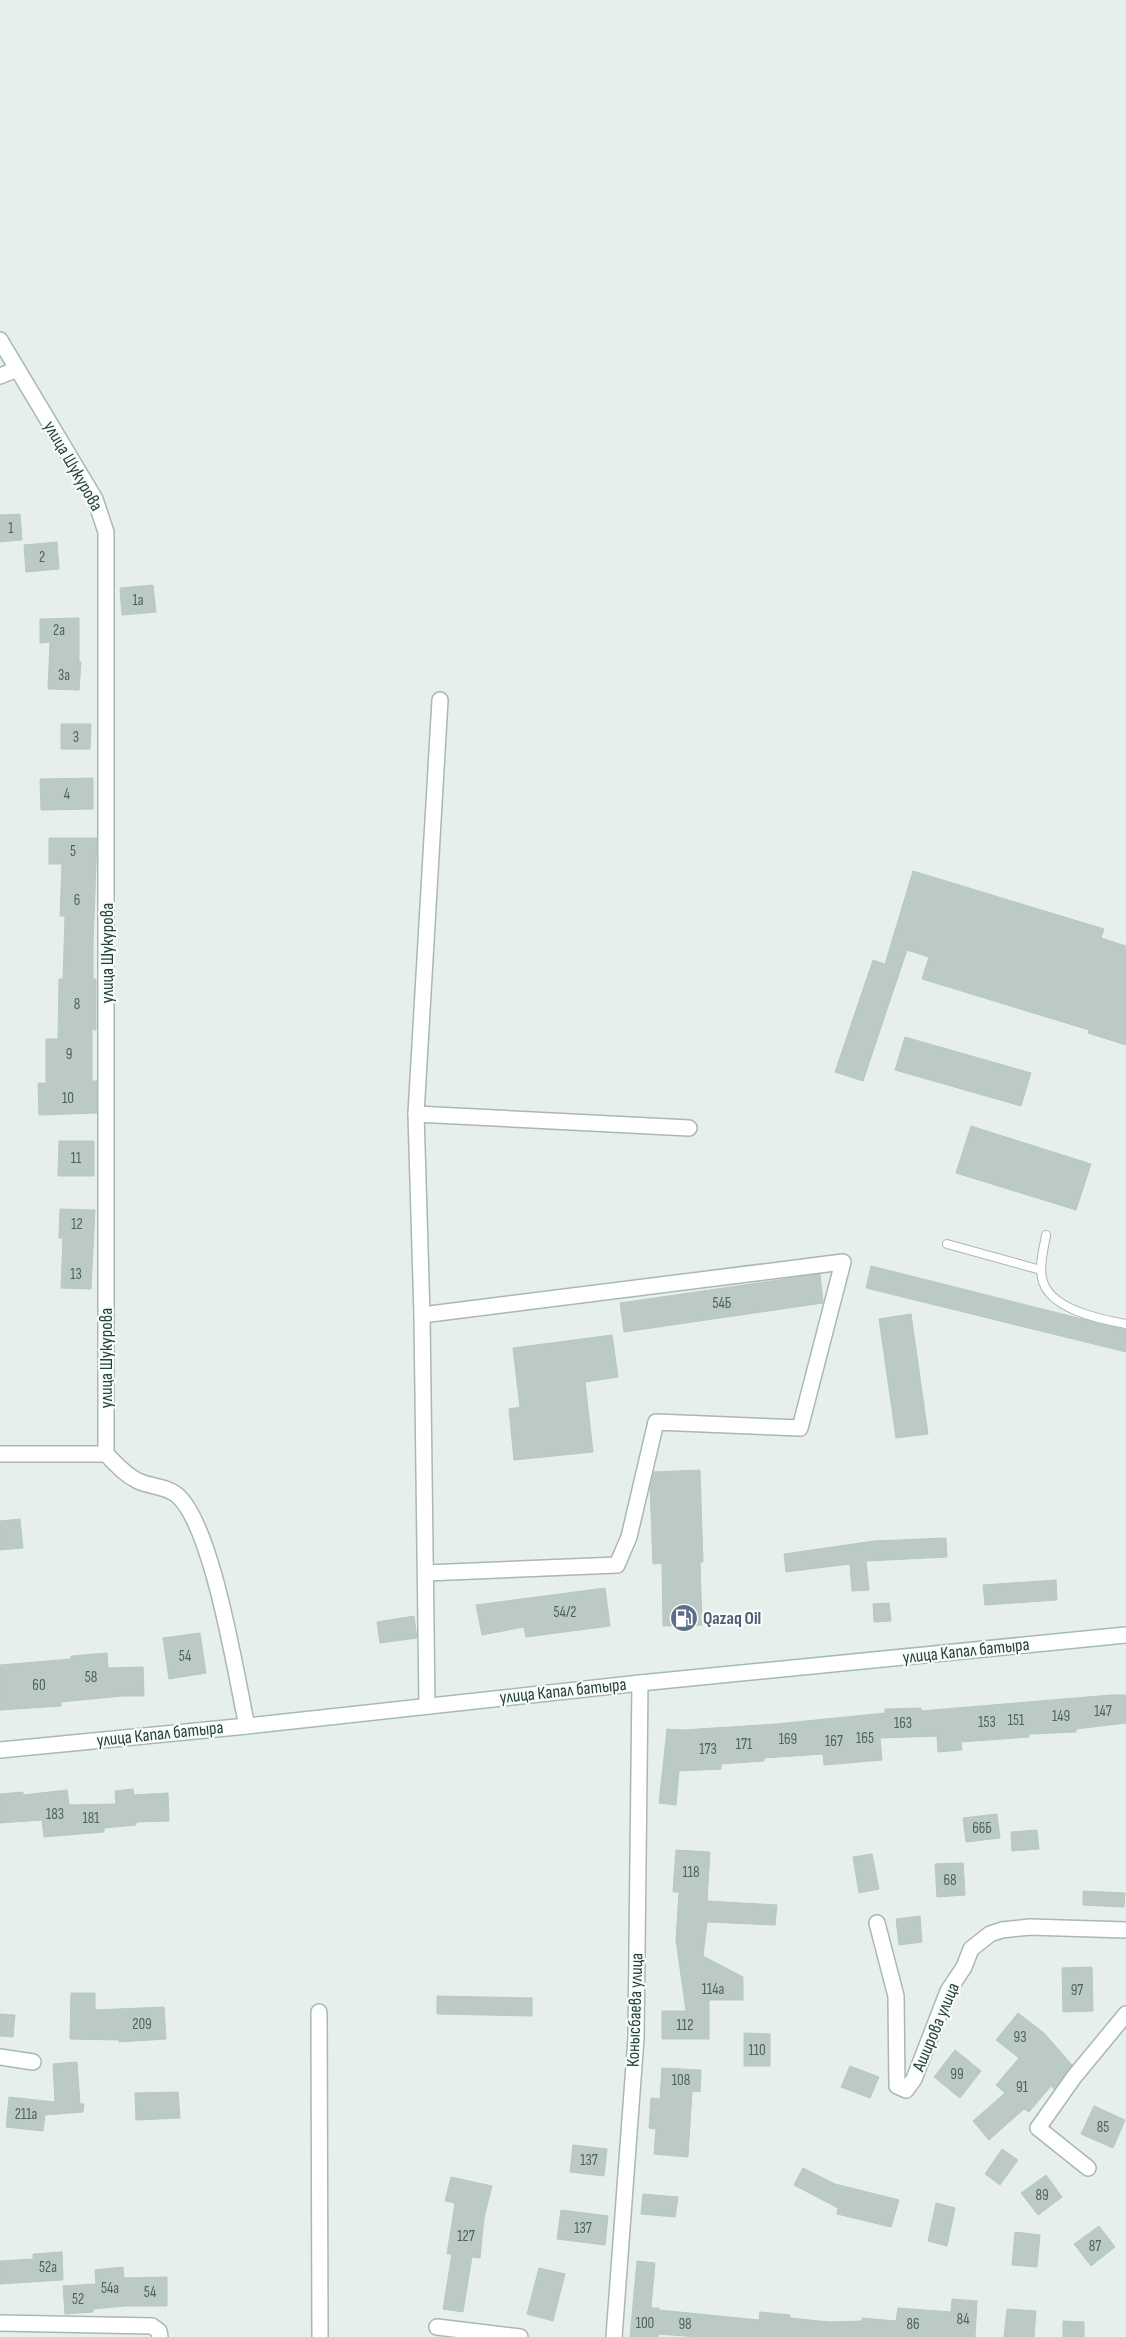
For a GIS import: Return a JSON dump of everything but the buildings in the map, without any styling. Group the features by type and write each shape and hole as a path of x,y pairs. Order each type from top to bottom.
{"street":[{"name":"улица Шукурова","path":"0,340 95,499 106,532 106,1454"},
{"path":"0,376 16,369"},
{"path":"428,1706 422,1315 416,1114 440,700"},
{"path":"416,1114 689,1128"},
{"path":"422,1315 843,1262 800,1428 656,1422 629,1537 617,1565 426,1573"},
{"path":"0,1454 106,1454 129,1476 140,1482 169,1490 178,1496 189,1512 212,1566 246,1726"},
{"name":"улица Капал батыра","path":"0,1750 246,1726 640,1683 1126,1635"},
{"name":"Конысбаева улица","path":"614,2337 636,2038 640,1683"},
{"name":"Аширова улица","path":"877,1923 896,1996 897,2086 906,2090 914,2079 948,1991 964,1967 971,1949 990,1934 1002,1930 1030,1927 1126,1930"},
{"path":"319,2012 320,2337"},
{"path":"1088,2168 1038,2128 1074,2076 1126,2014"},
{"path":"0,2057 33,2062"},
{"path":"0,2323 152,2326 158,2331 160,2337"},
{"path":"438,2327 520,2337"}],"lane":[{"path":"1046,1235 1041,1270 1047,1292 1061,1305 1126,1324"},
{"path":"947,1244 1041,1270"}],"place":[{"name":"Qazaq Oil","path":"684,1618"}]}
